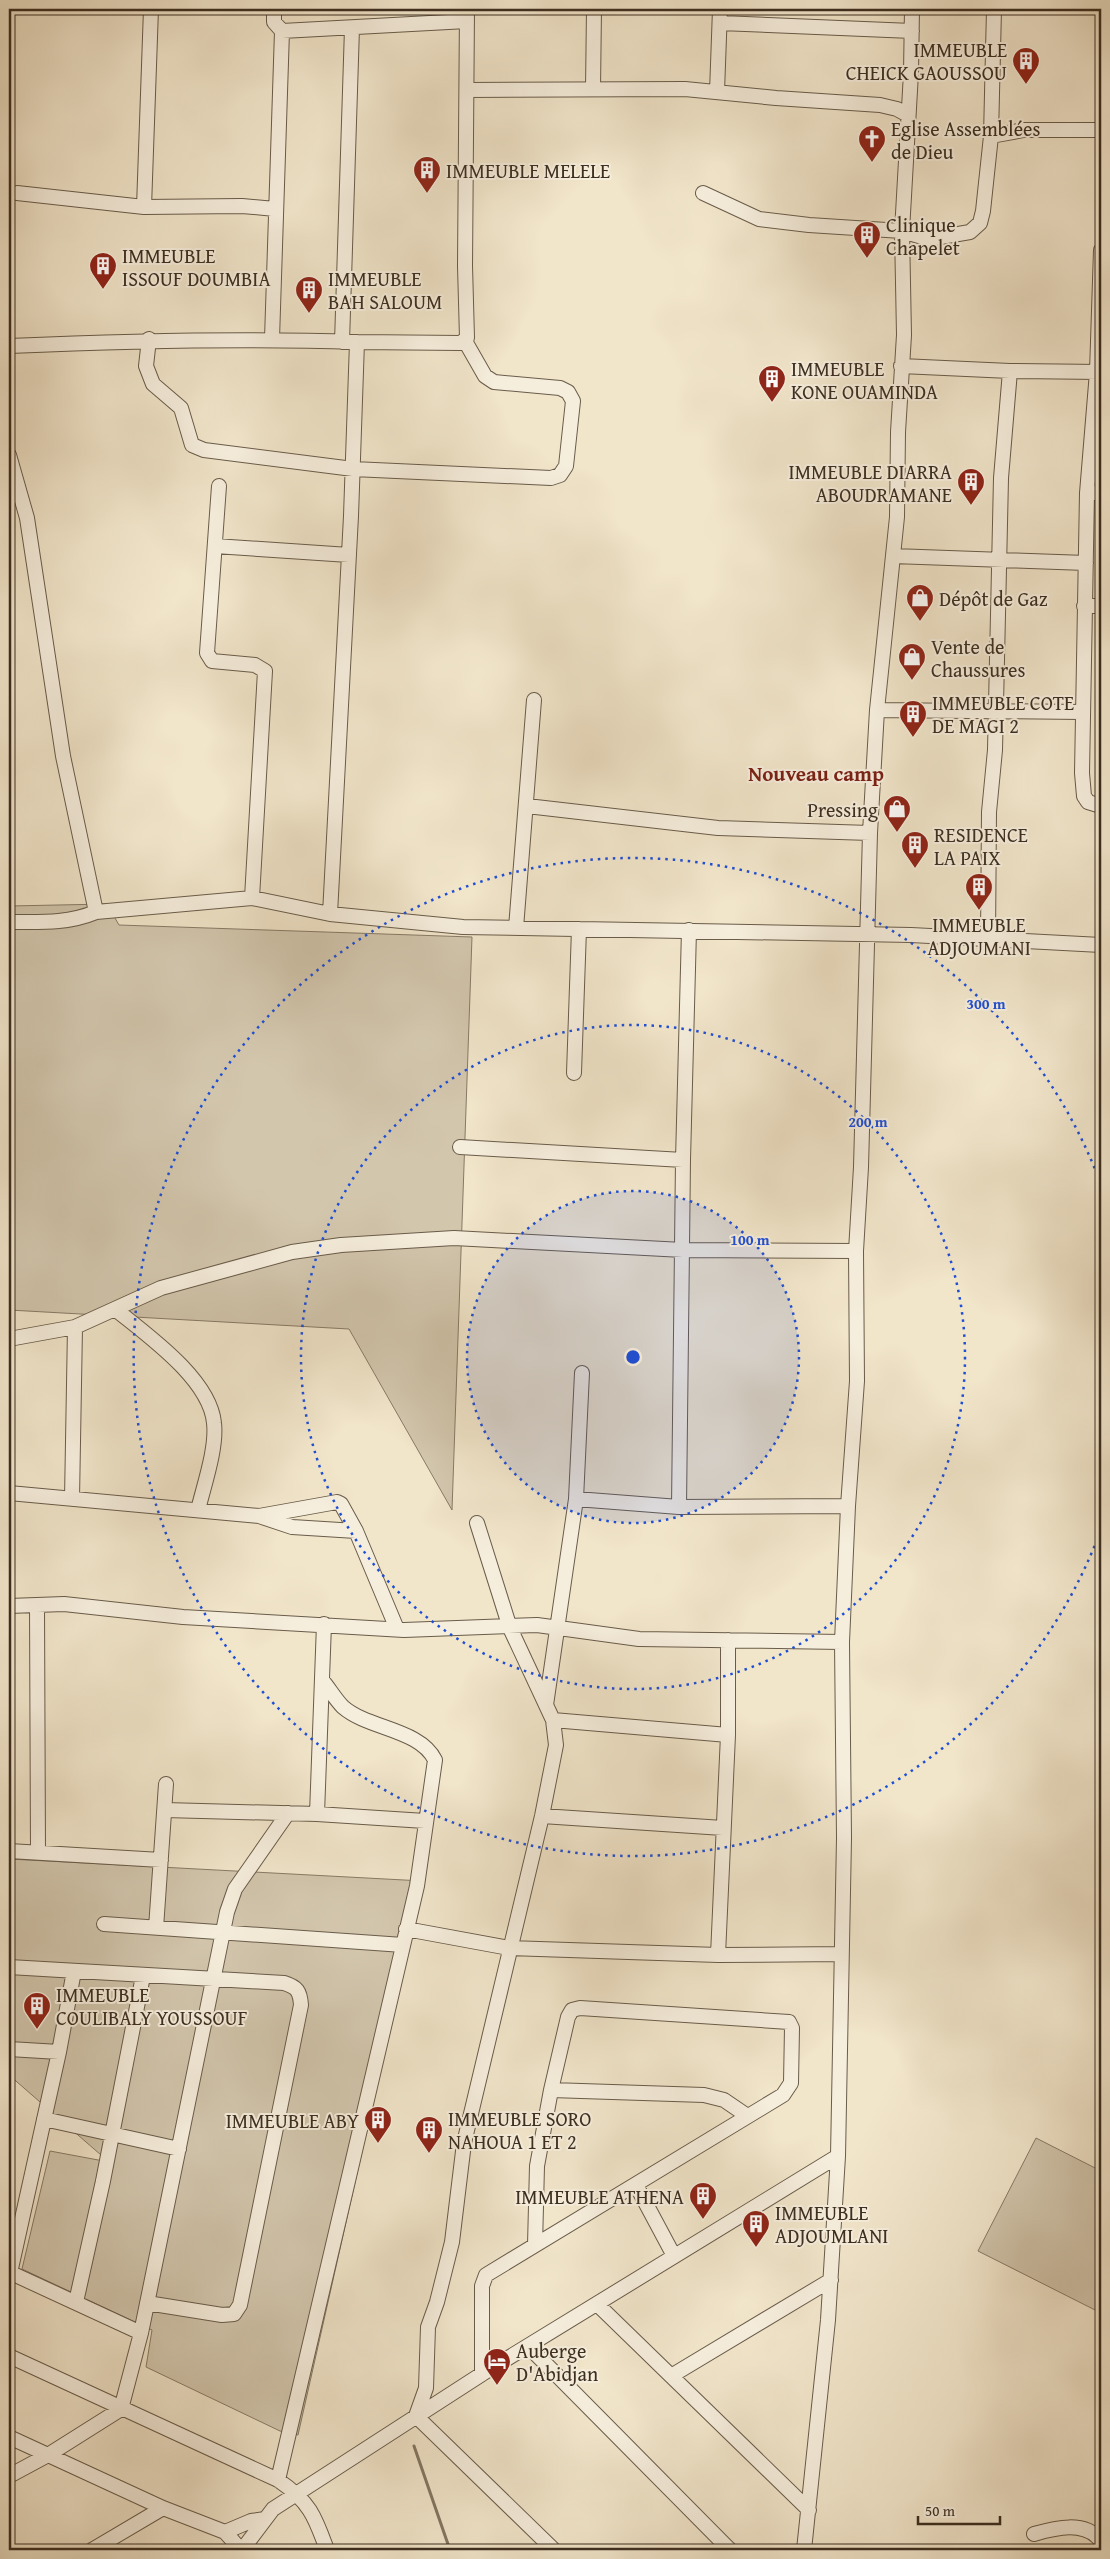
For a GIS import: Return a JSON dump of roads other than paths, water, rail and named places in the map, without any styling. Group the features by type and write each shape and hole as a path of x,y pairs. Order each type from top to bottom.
{"street":[{"path":"144,208 151,9"},
{"path":"272,339 282,31 274,22 274,9"},
{"path":"593,90 594,9"},
{"path":"804,2550 831,2280 838,2156 844,1838 842,1642 848,1506 857,1381 856,1251 861,1167 870,834 877,710 897,517 904,292 902,231 912,9"},
{"path":"703,193 758,219 809,225 902,231 929,239 970,232 980,223 983,211 991,136 994,9"},
{"path":"149,339 146,366 153,384 181,408 192,445 204,450 353,469 551,478 560,475 566,466 573,401 568,392 560,388 494,382 485,376 465,341 467,15 352,28 282,31"},
{"path":"717,92 720,16 912,31"},
{"path":"342,342 352,28"},
{"path":"467,90 685,89 880,105 898,109 908,115"},
{"path":"991,136 1024,130 1101,130"},
{"path":"17,193 144,208 242,206 275,209"},
{"path":"1101,250 1099,372 1094,493 1086,563 1082,712 1084,796 1088,802 1101,806"},
{"path":"9,346 149,339 272,339 342,342 465,341"},
{"path":"330,914 349,555 357,342"},
{"path":"901,366 1010,371 1099,372"},
{"path":"988,939 990,812 995,711 1001,478 1010,371"},
{"path":"9,455 26,518 63,756 96,912"},
{"path":"219,486 207,653 209,659 255,665 265,671 252,898"},
{"path":"215,546 349,555"},
{"path":"893,556 1086,563"},
{"path":"1084,606 1101,606"},
{"path":"516,928 534,700"},
{"path":"877,710 1082,712"},
{"path":"527,806 718,828 870,834"},
{"path":"9,922 61,922 79,919 96,912 252,898 330,914 463,927 868,934 1101,946"},
{"path":"574,1073 579,929"},
{"path":"679,1507 683,1160 689,930"},
{"path":"460,1147 683,1160"},
{"path":"9,1339 75,1327 161,1288 292,1252 341,1245 454,1238 683,1250 856,1251"},
{"path":"115,1309 159,1344 204,1392 212,1408 215,1424 212,1447 198,1510"},
{"path":"72,1499 75,1327"},
{"path":"546,1705 555,1629 576,1499 582,1373"},
{"path":"9,1493 259,1516 292,1527 356,1531"},
{"path":"576,1499 679,1507 848,1506"},
{"path":"259,1516 337,1502 341,1504 356,1531 397,1629"},
{"path":"416,2416 426,2388 428,2327 437,2302 452,2242 464,2143 542,1816 556,1745 553,1720 510,1628 477,1523"},
{"path":"9,1606 64,1604 183,1617 397,1629 510,1628 537,1625 638,1639 842,1642"},
{"path":"37,1605 38,1853"},
{"path":"317,1814 324,1624"},
{"path":"718,1954 728,1735 728,1640"},
{"path":"278,2480 417,1886 435,1760 432,1753 401,1733 366,1721 343,1707 322,1680"},
{"path":"553,1720 728,1735"},
{"path":"156,1928 166,1784"},
{"path":"165,1810 317,1814 425,1821"},
{"path":"9,2476 48,2455 121,2409 141,2334 223,1933 235,1889 288,1813"},
{"path":"542,1816 723,1828"},
{"path":"9,1851 161,1860"},
{"path":"104,1924 403,1945"},
{"path":"406,1930 509,1948 718,1954 841,1954"},
{"path":"9,1967 284,1983 294,1986 300,1994 301,2005 240,2305 234,2314 222,2315 147,2303"},
{"path":"74,1971 59,2052 9,2272 141,2334"},
{"path":"76,2302 143,1976"},
{"path":"482,2374 483,2280 486,2275 636,2185 788,2090 791,2083 792,2064 792,2028 789,2022 580,2008 572,2010 568,2018 551,2090 537,2166 535,2245"},
{"path":"9,2049 59,2052"},
{"path":"551,2090 704,2095 724,2100 746,2115"},
{"path":"44,2119 179,2149"},
{"path":"9,2437 163,2508 225,2532 242,2550 273,2509 482,2374 838,2156"},
{"path":"636,2185 674,2256"},
{"path":"671,2376 831,2280"},
{"path":"597,2304 809,2510"},
{"path":"528,2346 730,2550"},
{"path":"9,2356 278,2480 298,2494 315,2517 327,2550"},
{"path":"416,2416 554,2550"},
{"path":"92,2550 163,2508"},
{"path":"225,2532 251,2521 265,2520"},
{"path":"1034,2534 1060,2527 1084,2528 1098,2536 1101,2541"}],"waterway":[{"path":"414,2446 450,2550"}],"place":[{"name":"IMMEUBLE CHEICK GAOUSSOU","path":"1026,85"},
{"name":"Eglise Assemblées de Dieu","path":"872,163"},
{"name":"IMMEUBLE MELELE","path":"427,194"},
{"name":"Clinique Chapelet","path":"867,259"},
{"name":"IMMEUBLE ISSOUF DOUMBIA","path":"103,290"},
{"name":"IMMEUBLE BAH SALOUM","path":"309,314"},
{"name":"IMMEUBLE KONE OUAMINDA","path":"772,403"},
{"name":"IMMEUBLE DIARRA ABOUDRAMANE","path":"971,506"},
{"name":"Dépôt de Gaz","path":"920,622"},
{"name":"Vente de Chaussures","path":"912,681"},
{"name":"IMMEUBLE COTE DE MAGI 2","path":"913,738"},
{"name":"Pressing","path":"897,833"},
{"name":"RESIDENCE LA PAIX","path":"915,869"},
{"name":"IMMEUBLE ADJOUMANI","path":"979,911"},
{"name":"IMMEUBLE COULIBALY YOUSSOUF","path":"37,2030"},
{"name":"IMMEUBLE ABY","path":"378,2144"},
{"name":"IMMEUBLE SORO NAHOUA 1 ET 2","path":"429,2154"},
{"name":"IMMEUBLE ATHENA","path":"703,2220"},
{"name":"IMMEUBLE ADJOUMLANI","path":"756,2248"},
{"name":"Auberge D'Abidjan","path":"497,2386"}],"district":[{"name":"Nouveau camp","path":"816,773"}]}
